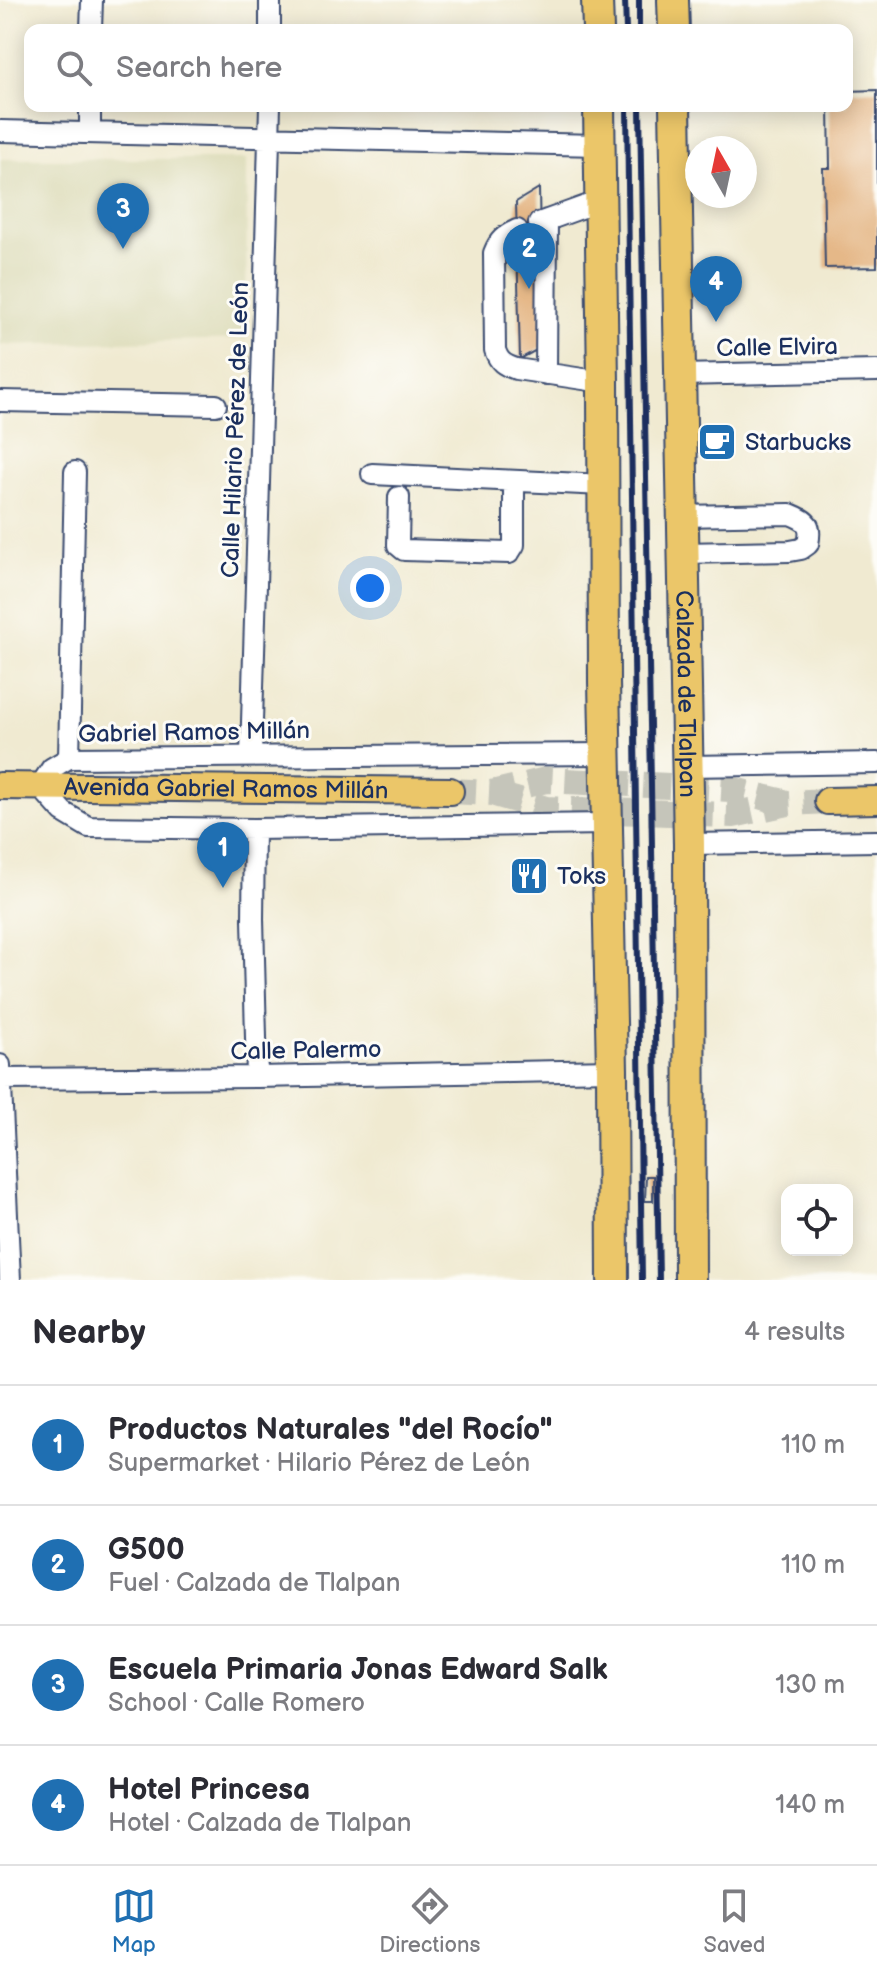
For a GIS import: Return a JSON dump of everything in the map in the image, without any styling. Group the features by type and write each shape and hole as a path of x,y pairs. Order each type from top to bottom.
{"highway":[{"path":"597,0 598,24"},
{"path":"673,0 674,24"},
{"path":"599,112 613,1280"},
{"name":"Calzada de Tlalpan","path":"675,112 689,844 690,1280"}],"main road":[{"name":"Avenida Gabriel Ramos Millán","path":"0,786 450,791"},
{"path":"828,801 877,800"}],"street":[{"path":"91,24 92,0"},
{"path":"270,0 270,24"},
{"path":"90,112 90,133"},
{"name":"Calle Hilario Pérez de León","path":"251,756 270,112"},
{"path":"0,131 599,145"},
{"path":"546,374 543,222 600,201"},
{"path":"517,230 498,241 494,253 495,350 502,364 516,369 603,382"},
{"name":"Calle Elvira","path":"679,375 877,371"},
{"path":"0,401 216,405"},
{"path":"69,758 75,472"},
{"path":"372,474 603,485"},
{"path":"399,497 398,545 404,550 509,553 514,545 514,482"},
{"path":"681,516 790,514 802,518 810,534 808,544 790,551 682,553"},
{"name":"Gabriel Ramos Millán","path":"40,786 52,768 69,758 607,754"},
{"path":"687,766 877,763"},
{"path":"40,786 63,812 88,827 254,829 607,824"},
{"path":"254,829 257,1077"},
{"path":"689,844 877,841"},
{"path":"0,1065 10,1280"},
{"name":"Calle Palermo","path":"1,1079 612,1070"}],"shaded area":[{"path":"0,159 247,159 246,339 0,345"}],"building":[{"path":"877,90 877,267 825,268 823,168 830,168 829,112 853,112 853,91"},
{"path":"539,188 542,347 520,359 516,202"},
{"path":"646,1176 653,1176 653,1201 645,1201"}],"tunnel":[{"path":"450,791 492,793 546,780 730,789 788,803"},
{"path":"495,794 546,809 733,815 788,803 828,801"}],"railway":[{"path":"625,0 626,24"},
{"path":"639,0 639,24"},
{"path":"627,112 642,1280"},
{"path":"640,112 659,1280"}],"place":[{"name":"Escuela Primaria Jonas Edward Salk","path":"123,249"},
{"name":"G500","path":"529,289"},
{"name":"Hotel Princesa","path":"716,322"},
{"name":"Starbucks","path":"717,442"},
{"name":"Toks","path":"529,876"},
{"name":"Productos Naturales \"del Rocío\"","path":"223,888"}]}
